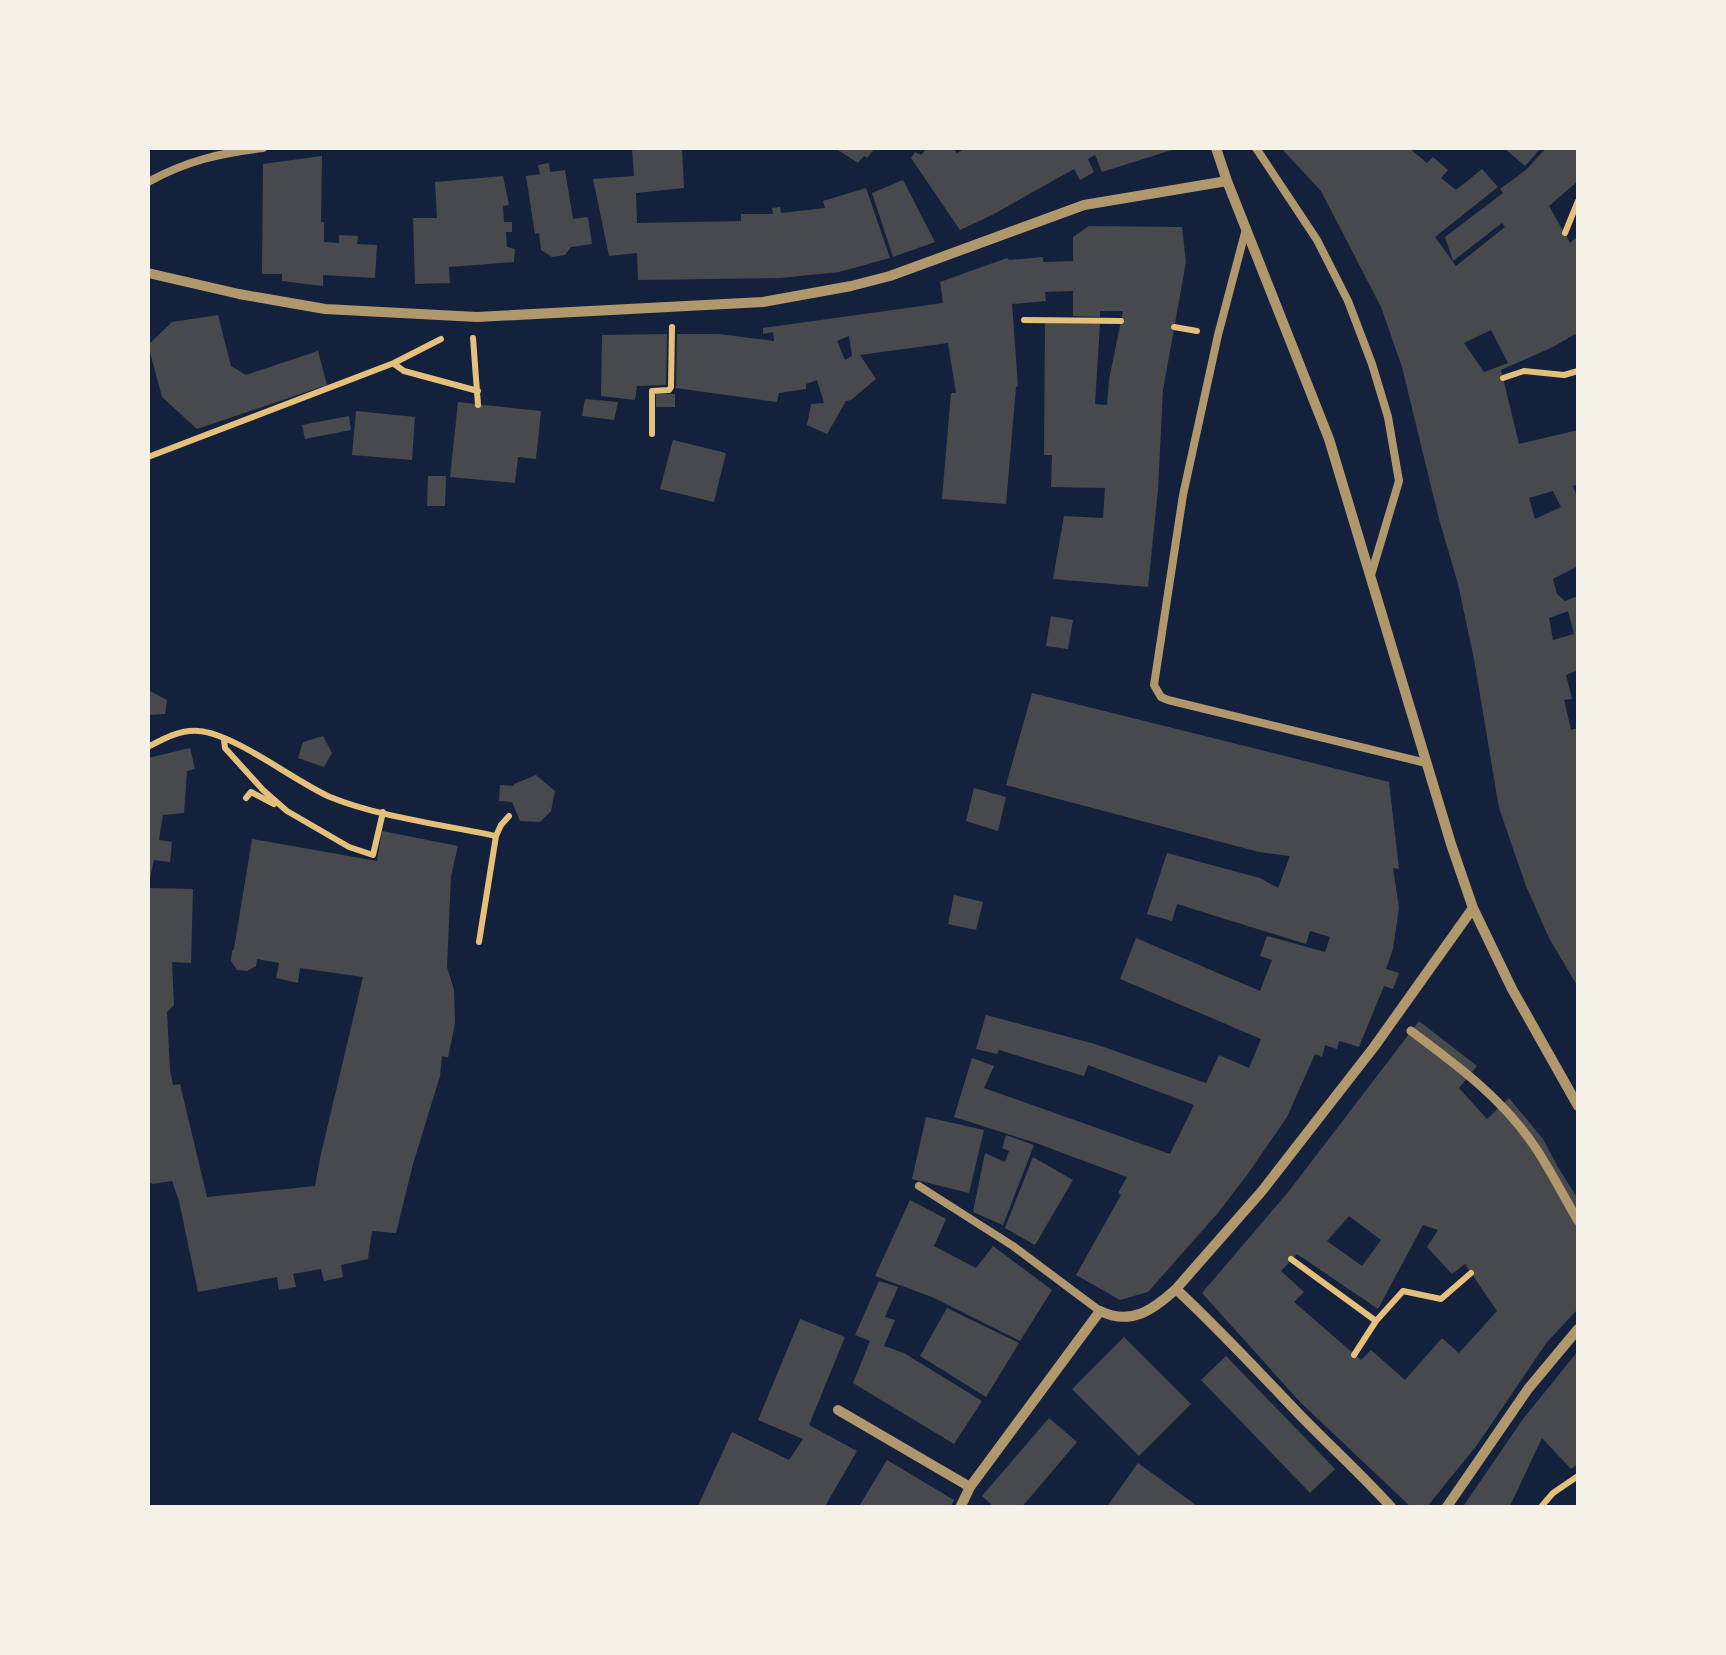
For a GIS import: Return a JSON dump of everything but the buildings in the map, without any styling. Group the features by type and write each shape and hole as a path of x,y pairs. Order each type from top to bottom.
{"street":[{"path":"1216,148 1329,439 1473,908 1512,989 1578,1106"},
{"path":"148,273 325,309 477,318 763,302 890,276 1084,205 1227,182"},
{"path":"960,1508 970,1487 1100,1311 1114,1318 1133,1317 1162,1302 1262,1190 1366,1057 1473,908"},
{"path":"1411,1031 1502,1106 1534,1146 1578,1221"},
{"path":"1564,1082 1578,1080"},
{"path":"1176,1289 1392,1508"},
{"path":"1446,1508 1528,1390 1578,1329"},
{"path":"838,1410 970,1487"}],"lane":[{"path":"148,182 176,166 220,153 263,148"},
{"path":"1256,148 1317,240 1340,286 1372,364 1388,417 1399,481 1372,575"},
{"path":"1246,229 1218,334 1183,495 1156,692 1168,700 1426,763"},
{"path":"919,1186 1014,1246 1100,1311"}],"path":[{"path":"1565,233 1578,201"},
{"path":"1024,320 1120,321"},
{"path":"652,434 652,391 671,387 672,334"},
{"path":"148,457 394,364 442,338"},
{"path":"473,340 478,405"},
{"path":"394,364 404,371 478,391"},
{"path":"1503,378 1524,371 1564,375 1578,371"},
{"path":"148,746 186,731 211,734 331,797 496,836"},
{"path":"224,739 225,748 287,811"},
{"path":"246,798 251,792 370,855 375,850 383,812"},
{"path":"479,942 496,836 509,816"},
{"path":"1291,1259 1376,1322"},
{"path":"1354,1355 1403,1291 1440,1299 1471,1272"},
{"path":"1540,1508 1553,1493 1578,1476"}]}
